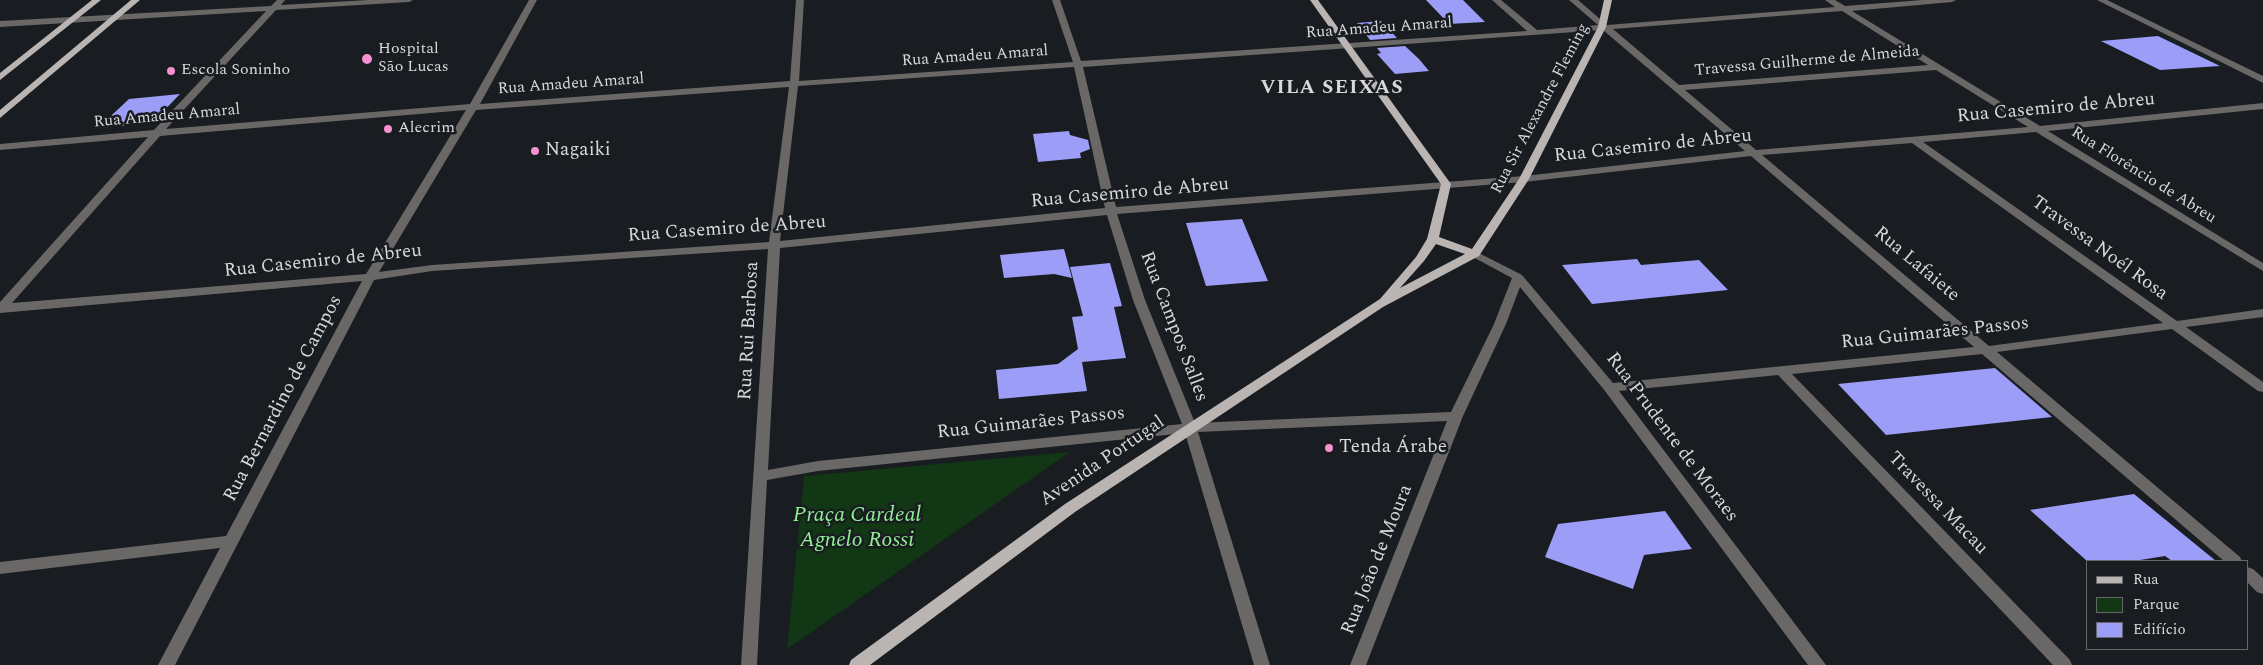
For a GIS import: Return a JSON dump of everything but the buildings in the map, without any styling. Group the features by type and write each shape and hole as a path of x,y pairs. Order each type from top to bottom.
{"main road":[{"path":"0,77 97,0"},
{"path":"0,115 136,0"},
{"path":"1314,0 1446,184"},
{"name":"Rua Sir Alexandre Fleming","path":"1475,254 1524,179 1602,26 1608,0"},
{"name":"Avenida Portugal","path":"1379,304 1420,259 1433,239 1446,184"},
{"path":"1433,239 1475,254"},
{"name":"Avenida Portugal","path":"857,665 1070,508 1190,428 1379,304 1475,254"}],"street":[{"path":"0,24 277,4 409,0"},
{"name":"Rua Bernardino de Campos","path":"166,665 228,543 370,277 473,107 533,0"},
{"name":"Rua Rui Barbosa","path":"749,665 774,246 794,85 800,0"},
{"name":"Rua Campos Salles","path":"1056,0 1078,65 1111,211 1139,300 1190,428 1262,665"},
{"path":"1496,0 1534,32"},
{"name":"Rua Lafaiete","path":"1573,0 2233,560"},
{"name":"Rua Florêncio de Abreu","path":"1829,0 2263,268"},
{"name":"Rua Amadeu Amaral","path":"0,147 473,107 1348,46 1952,0"},
{"path":"2101,0 2263,80"},
{"path":"0,309 156,133 277,4"},
{"name":"Travessa Guilherme de Almeida","path":"1678,88 1938,67"},
{"name":"Rua Casemiro de Abreu","path":"0,309 370,277 432,268 774,246 1111,211 1524,179 1753,153 2039,129 2263,106"},
{"name":"Travessa Noél Rosa","path":"1913,139 2263,388"},
{"name":"Rua Prudente de Moraes","path":"1475,254 1518,277 1610,388 1818,665"},
{"name":"Rua João de Moura","path":"1358,665 1456,416 1500,324 1518,277"},
{"name":"Rua Guimarães Passos","path":"1610,388 1985,350 2263,313"},
{"name":"Travessa Macau","path":"1781,370 2064,665"},
{"name":"Rua Guimarães Passos","path":"760,476 818,466 1190,428 1456,416"},
{"path":"0,568 230,541 228,543"},
{"path":"2248,574 2263,588"}],"green space":[{"name":"Praça Cardeal Agnelo Rossi","path":"1070,452 787,649 804,476"}],"place":[{"name":"Hospital São Lucas","path":"367,59"},
{"name":"Escola Soninho","path":"171,71"},
{"name":"Alecrim","path":"388,129"},
{"name":"Nagaiki","path":"535,151"},
{"name":"Tenda Árabe","path":"1329,448"}],"district":[{"name":"VILA SEIXAS","path":"1332,89"}]}
